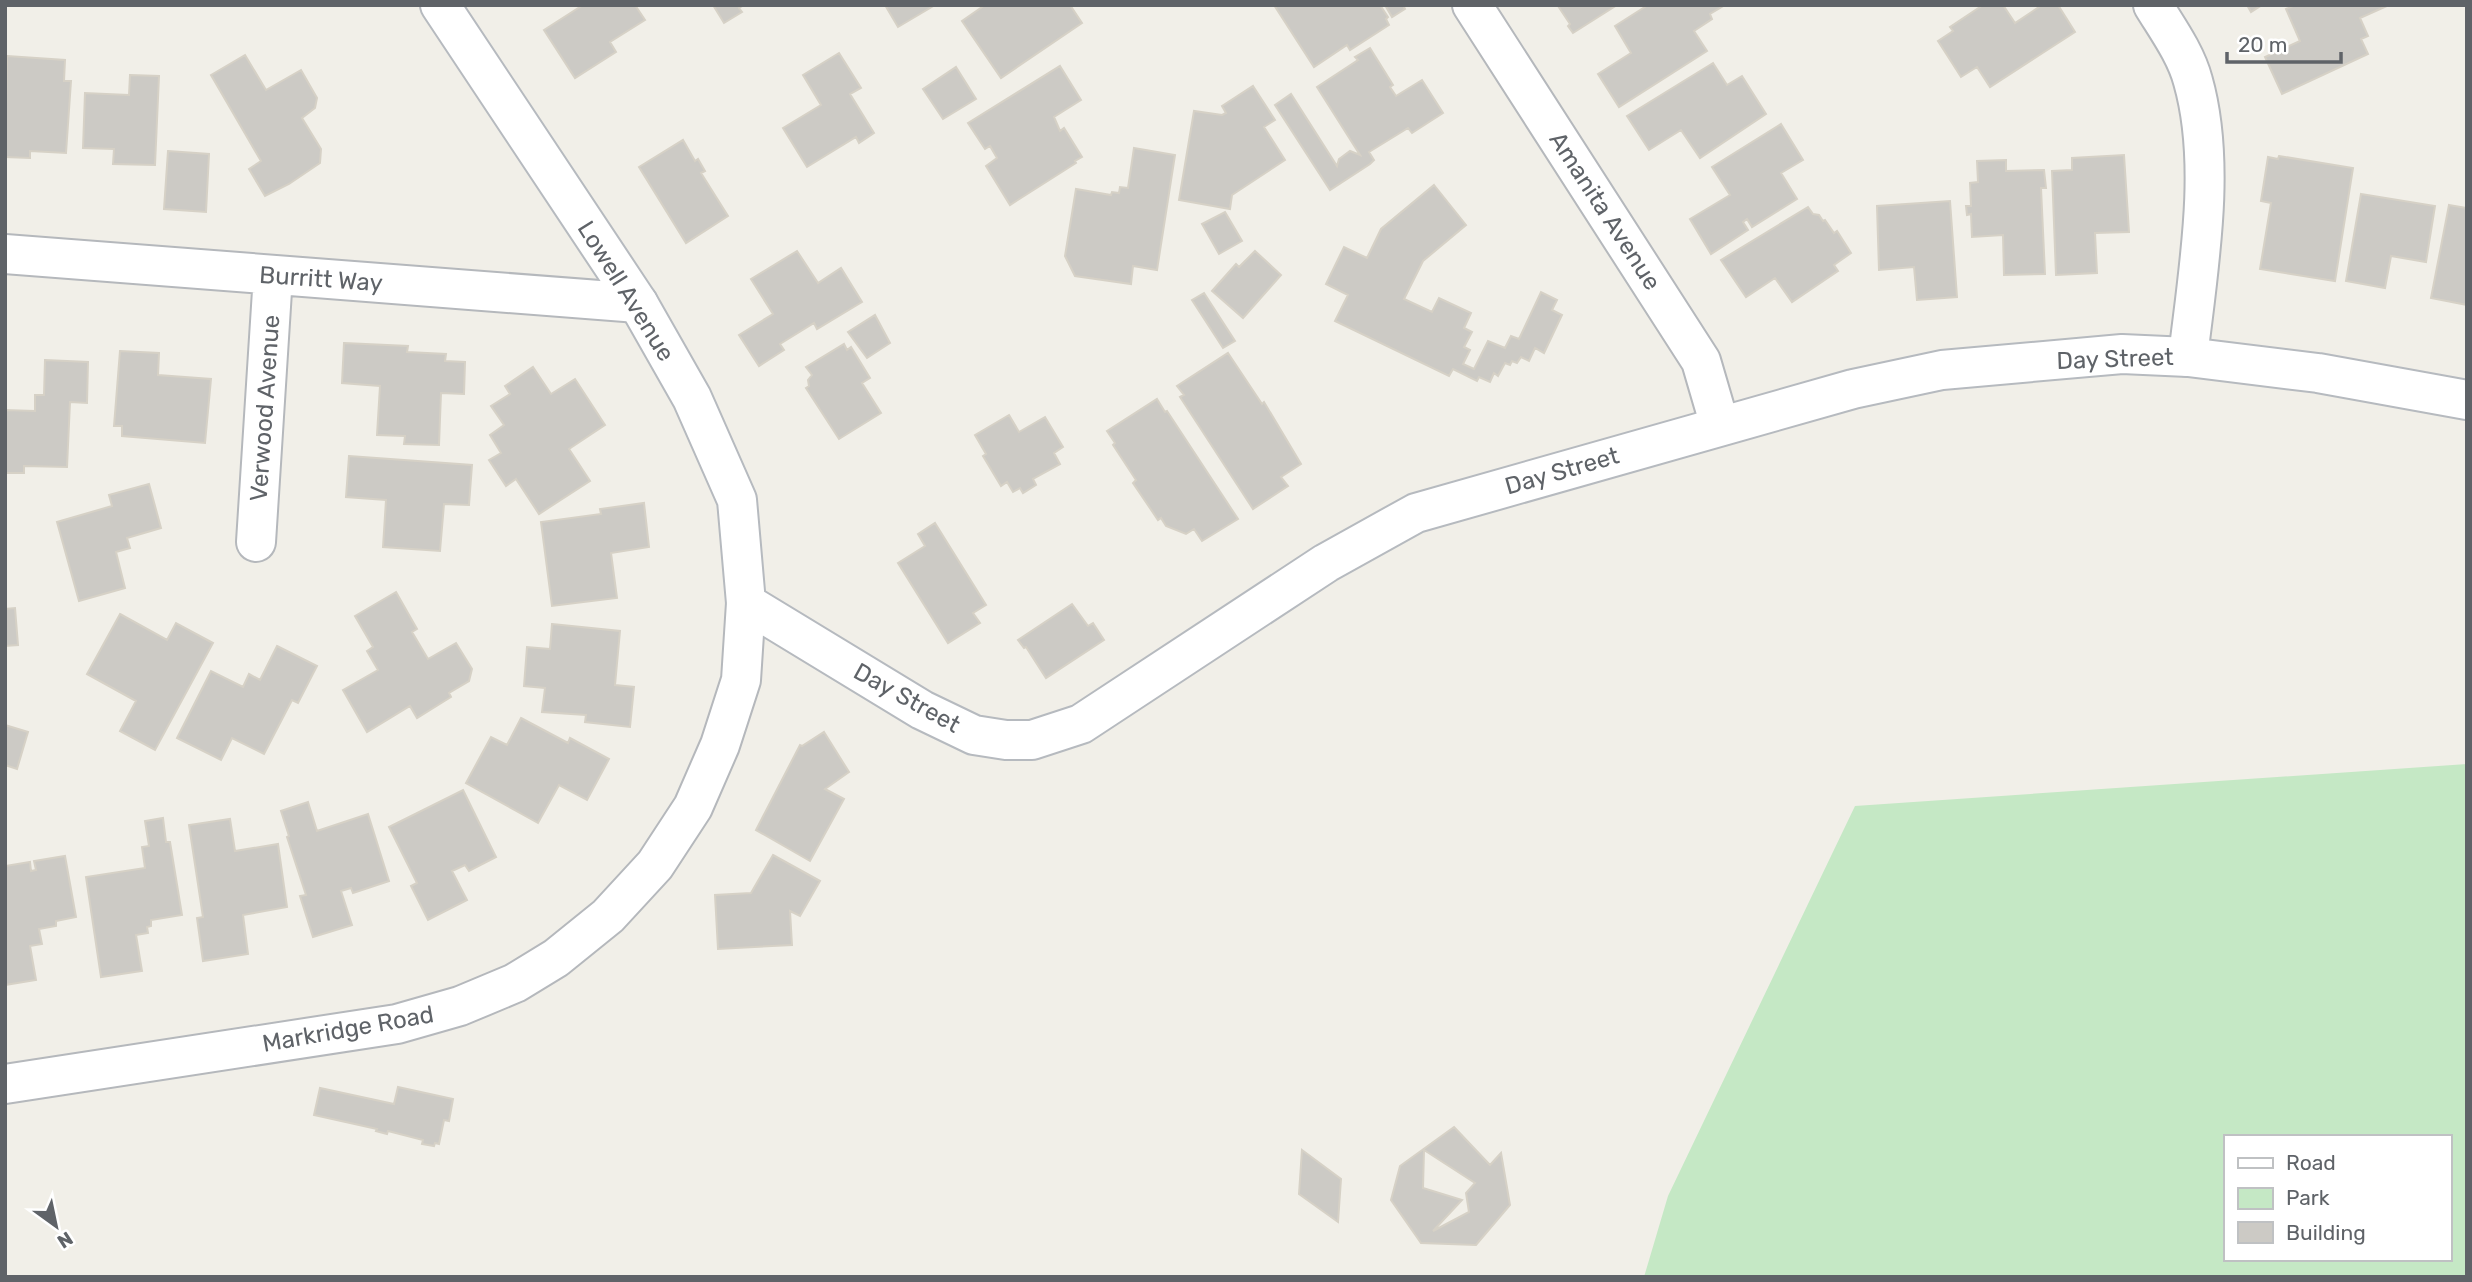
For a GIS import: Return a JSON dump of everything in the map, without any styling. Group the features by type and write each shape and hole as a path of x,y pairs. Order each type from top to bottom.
{"street":[{"name":"Lowell Avenue","path":"440,5 638,303 692,398 737,500 746,603"},
{"name":"Amanita Avenue","path":"1472,5 1700,361 1720,426"},
{"path":"2153,5 2193,79 2203,145 2203,200 2188,357"},
{"name":"Burritt Way","path":"5,254 638,303"},
{"name":"Verwood Avenue","path":"256,542 273,275"},
{"name":"Day Street","path":"746,603 932,715 974,735 1006,740 1032,740 1081,724 1326,563 1416,513 1853,389 1942,370 2122,354 2188,357 2318,373 2467,400"},
{"name":"Markridge Road","path":"5,1084 397,1024 460,1006 516,983 556,958 608,916 655,865 694,807 720,745 741,680 746,603"}],"green space":[{"path":"2467,764 2467,1277 1644,1277 1668,1196 1855,806"}],"building":[{"path":"583,5 635,5 645,20 610,42 616,52 575,78 544,30"},
{"path":"713,5 744,5 739,8 742,12 724,23"},
{"path":"885,5 935,5 898,27"},
{"path":"985,5 1070,5 1082,23 1001,78 962,21"},
{"path":"1274,5 1380,5 1388,17 1386,19 1389,25 1350,50 1347,45 1314,67"},
{"path":"1385,5 1403,5 1405,9 1392,17"},
{"path":"1555,5 1617,5 1573,33 1568,26 1570,24"},
{"path":"1648,5 1725,5 1710,14 1712,19 1694,31 1707,51 1619,107 1598,74 1631,53 1615,26"},
{"path":"1983,5 2003,5 2015,23 2042,5 2058,5 2075,32 1990,87 1977,67 1961,77 1938,41 1953,31 1950,27"},
{"path":"2247,5 2262,5 2251,12"},
{"path":"2295,5 2389,5 2360,18 2368,36 2361,39 2368,54 2282,94 2265,57 2300,41 2286,9"},
{"path":"1370,48 1393,85 1390,87 1396,96 1422,80 1443,113 1412,133 1408,128 1369,152 1374,160 1370,164 1330,190 1275,105 1291,94 1337,166 1339,159 1350,151 1360,155 1317,87 1358,60 1355,57"},
{"path":"839,53 861,88 850,94 874,133 859,143 856,137 807,167 783,128 821,105 803,75"},
{"path":"245,55 266,90 301,70 317,98 315,108 302,118 321,149 320,163 265,196 249,169 261,161 211,75"},
{"path":"7,56 65,60 64,81 71,81 66,153 30,151 30,158 5,157"},
{"path":"1713,63 1727,85 1742,76 1766,114 1700,158 1681,130 1649,150 1627,116"},
{"path":"1060,66 1081,100 1054,117 1060,131 1064,128 1082,157 1010,205 986,166 997,158 990,146 985,149 968,123"},
{"path":"956,67 976,99 943,119 923,89"},
{"path":"130,75 159,76 155,165 113,164 114,149 83,148 85,93 129,95"},
{"path":"1253,86 1275,120 1264,127 1285,160 1232,195 1230,209 1179,200 1194,111 1222,115 1226,113 1222,106"},
{"path":"1781,124 1803,160 1781,173 1797,199 1752,227 1747,219 1743,222 1748,230 1711,254 1690,219 1730,195 1712,167"},
{"path":"683,140 695,161 698,159 705,171 701,173 728,216 686,243 639,167"},
{"path":"1134,148 1175,155 1157,270 1133,266 1131,284 1075,276 1065,256 1076,189 1111,195 1112,192 1119,193 1120,187 1128,188"},
{"path":"168,151 209,154 206,212 164,209"},
{"path":"2124,155 2129,232 2095,233 2097,273 2056,275 2052,171 2072,170 2072,158"},
{"path":"2279,156 2353,168 2335,281 2260,269 2271,203 2261,201 2268,157 2278,159"},
{"path":"2006,160 2006,171 2044,170 2046,188 2041,188 2045,274 2004,275 2003,235 1972,237 1971,214 1967,215 1966,206 1971,206 1970,183 1978,182 1977,161"},
{"path":"1434,185 1466,225 1423,261 1404,299 1432,312 1439,298 1471,313 1464,328 1472,332 1464,347 1470,350 1463,364 1474,369 1488,341 1505,348 1511,336 1519,339 1541,292 1557,300 1552,310 1562,315 1544,353 1535,348 1529,361 1521,357 1517,363 1505,363 1498,376 1494,373 1490,382 1479,377 1477,381 1453,369 1449,376 1335,321 1348,295 1326,284 1344,247 1367,258 1381,229"},
{"path":"2361,194 2435,206 2426,262 2391,256 2385,288 2346,281"},
{"path":"1950,201 1957,297 1917,300 1914,267 1879,270 1877,206"},
{"path":"2449,205 2467,208 2467,305 2431,298"},
{"path":"1808,207 1813,214 1825,220 1834,233 1837,231 1851,253 1834,265 1838,271 1792,302 1775,278 1746,297 1721,260"},
{"path":"1225,212 1242,241 1219,254 1202,224"},
{"path":"797,251 818,283 841,268 862,302 817,329 814,323 780,344 784,350 759,366 739,335 773,314 751,279"},
{"path":"1255,251 1281,275 1243,318 1212,291 1236,264 1239,267"},
{"path":"1204,293 1235,341 1223,348 1192,300"},
{"path":"875,315 890,343 867,358 848,332"},
{"path":"344,343 408,346 407,352 446,354 445,361 465,362 464,394 441,393 439,445 404,444 405,436 377,435 380,386 342,383"},
{"path":"844,344 847,350 851,347 870,378 862,383 881,413 839,439 806,388 812,375 806,367"},
{"path":"120,351 159,353 158,375 211,379 205,443 122,436 122,426 114,426"},
{"path":"1228,353 1262,404 1264,402 1301,464 1281,477 1288,486 1253,509 1180,397 1184,395 1177,386"},
{"path":"45,360 88,362 87,403 70,402 67,467 24,466 24,473 5,473 5,410 35,411 35,395 44,395"},
{"path":"533,367 551,394 575,379 605,425 569,449 590,481 539,514 516,479 506,486 489,460 501,453 490,435 504,425 491,406 510,394 505,386"},
{"path":"1157,399 1238,519 1202,541 1194,529 1186,534 1166,526 1161,518 1158,520 1133,483 1136,480 1107,431"},
{"path":"1009,415 1019,432 1045,417 1063,447 1054,453 1060,464 1033,479 1036,485 1023,493 1020,488 1013,492 1007,482 1001,486 983,456 986,454 975,435"},
{"path":"349,456 472,465 469,505 444,504 440,551 383,547 386,500 346,497"},
{"path":"149,484 161,528 127,538 130,548 116,552 125,588 79,601 57,522 112,506 109,495"},
{"path":"644,503 649,547 611,553 617,598 552,606 541,522 601,514 600,509"},
{"path":"935,523 986,605 973,613 980,623 948,643 898,563 925,546 918,534"},
{"path":"396,592 417,629 412,632 428,659 456,643 472,669 469,681 449,693 451,697 417,718 410,706 367,732 343,690 378,670 367,651 373,647 355,616"},
{"path":"1072,604 1088,626 1093,623 1104,640 1046,678 1026,647 1018,640"},
{"path":"15,608 18,645 5,646 5,609"},
{"path":"120,614 167,640 176,623 213,643 155,750 120,731 136,701 87,674"},
{"path":"552,624 620,631 615,685 634,687 630,727 585,722 586,715 542,712 545,688 524,686 527,647 550,649"},
{"path":"277,646 317,666 298,703 292,700 264,754 232,738 221,760 177,738 211,671 243,687 249,674 260,680"},
{"path":"521,718 568,743 570,738 609,759 587,800 559,785 538,823 466,783 491,737 507,745"},
{"path":"5,725 28,732 17,769 5,765"},
{"path":"824,732 849,772 825,789 844,799 810,861 756,830 800,745"},
{"path":"463,790 496,857 469,871 465,865 452,871 467,900 428,920 411,886 417,883 389,827"},
{"path":"308,802 317,831 368,814 389,881 353,893 351,888 341,891 352,925 313,937 300,896 306,895 281,811"},
{"path":"163,818 166,842 170,842 182,915 151,920 151,926 147,927 148,933 136,935 142,971 101,977 86,877 145,868 142,847 149,846 145,821"},
{"path":"230,819 235,851 278,844 287,907 243,915 248,954 203,961 197,918 203,917 189,825"},
{"path":"773,855 820,881 800,916 790,911 792,945 718,949 715,895 751,893"},
{"path":"65,856 76,917 56,921 56,926 39,929 42,944 30,946 36,980 5,985 5,866 30,862 31,871 36,870 34,861"},
{"path":"398,1087 453,1099 449,1121 444,1120 439,1144 422,1144 423,1140 388,1131 387,1134 376,1131 377,1129 314,1115 320,1088 394,1104"},
{"path":"1454,1127 1490,1165 1501,1153 1510,1205 1476,1245 1421,1243 1391,1200 1400,1166","holes":["1424,1150 1475,1183 1466,1193 1469,1212 1433,1231 1462,1200 1423,1188"]},
{"path":"1302,1150 1341,1179 1338,1222 1299,1194"}]}
